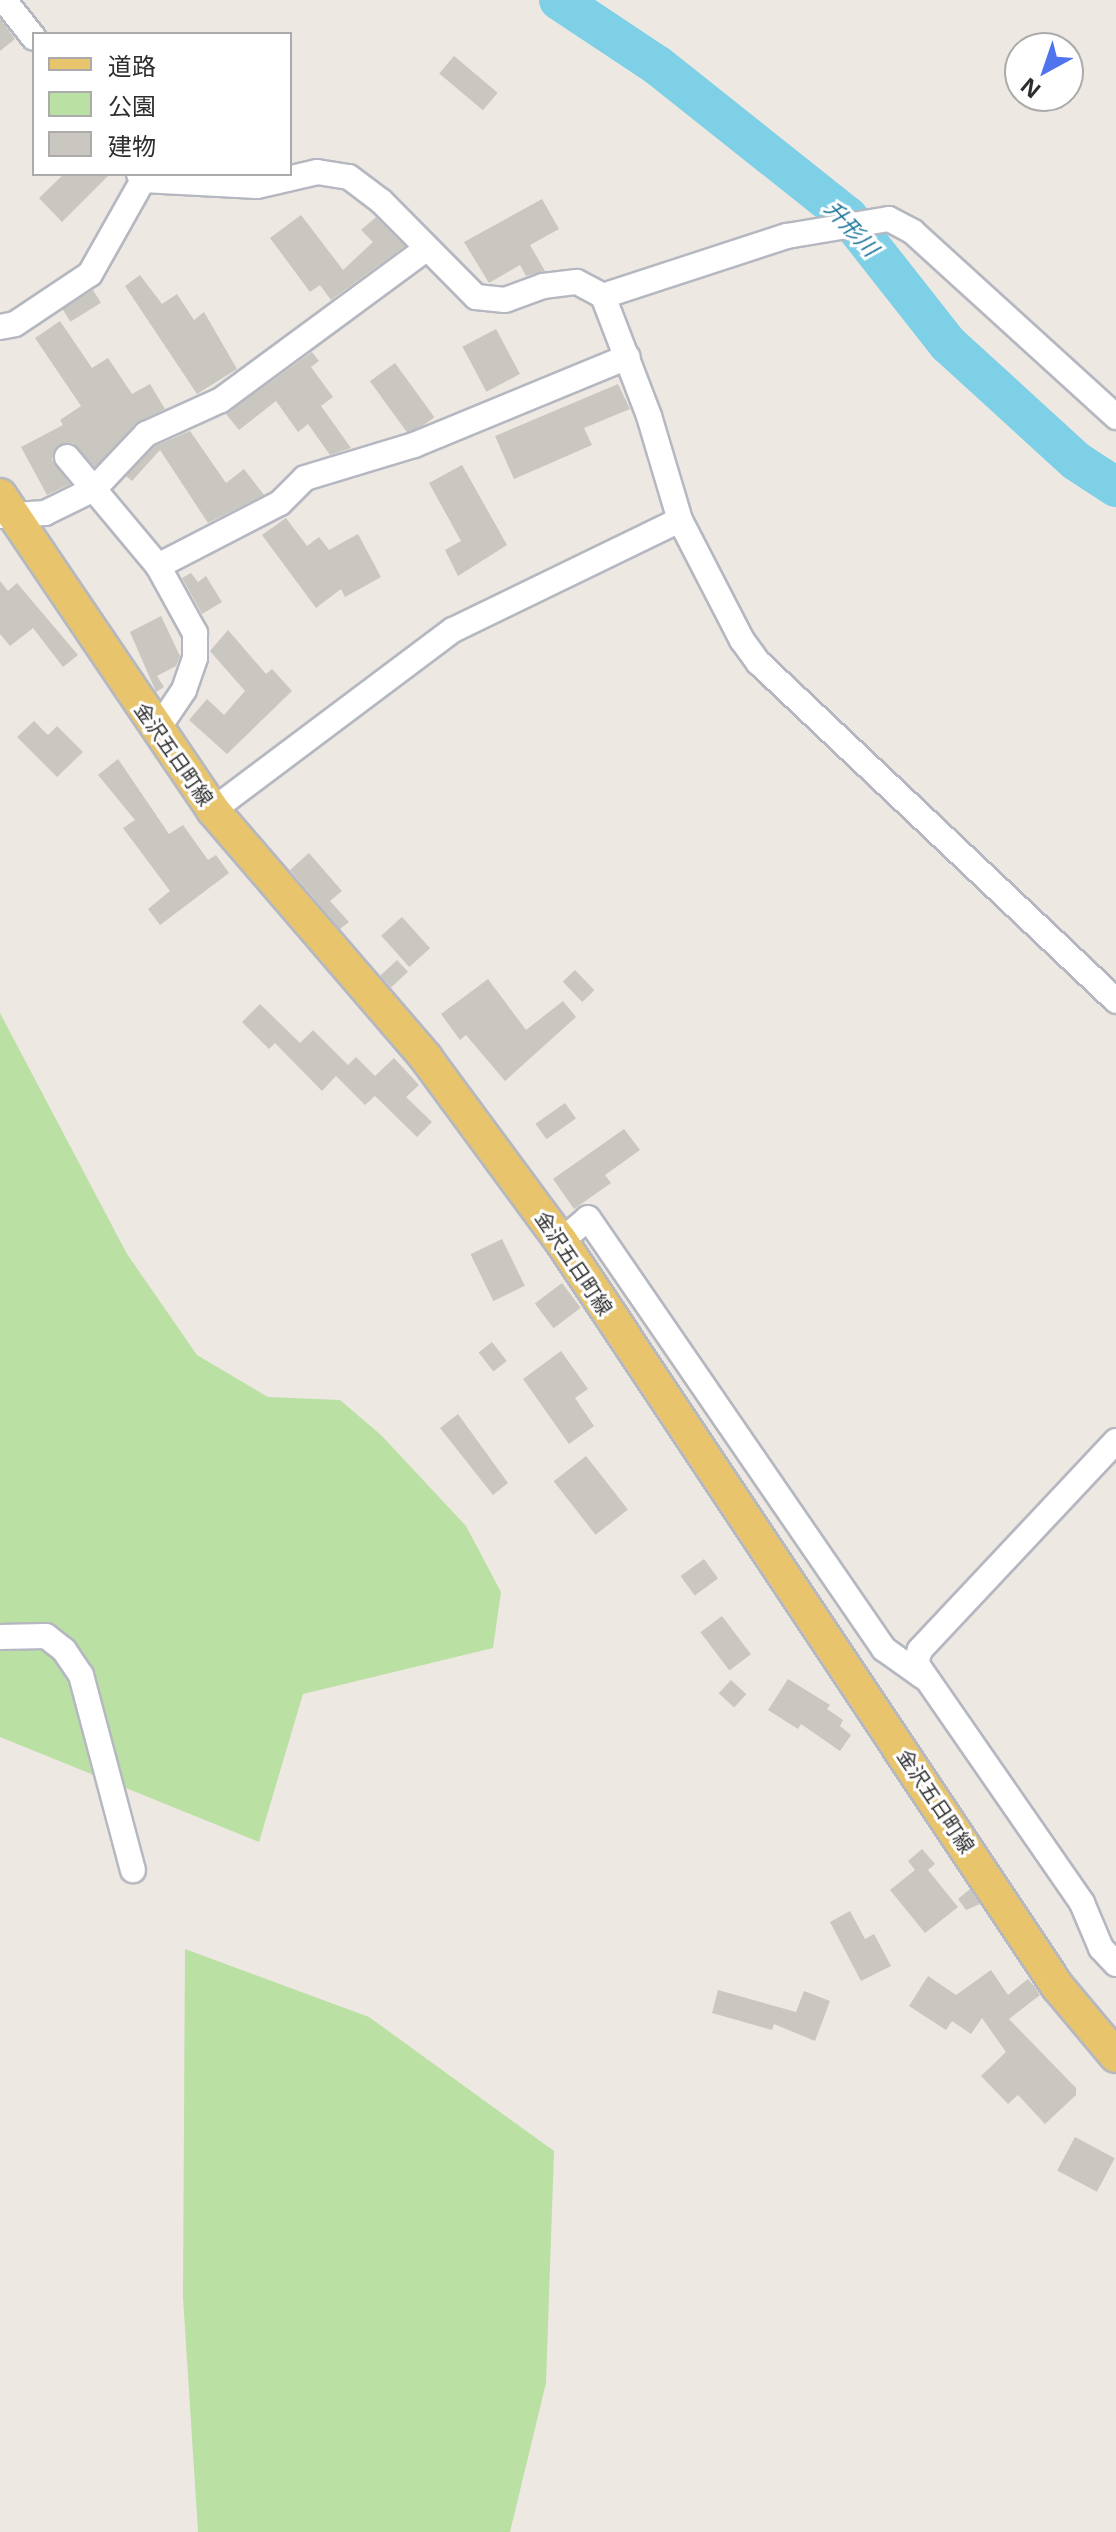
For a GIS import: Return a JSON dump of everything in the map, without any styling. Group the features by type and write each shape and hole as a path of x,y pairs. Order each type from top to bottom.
{"main road":[{"name":"金沢五日町線","path":"3,508 213,810 426,1058 561,1241 1058,1987 1116,2056"}],"street":[{"path":"4,0 32,35"},
{"path":"0,327 15,324 90,274 141,177 257,186 317,172 349,177 381,201 476,297 505,300 543,286 577,282 603,296 628,357 680,520 759,663 1116,1001"},
{"path":"603,296 787,236 889,219 913,232 1041,354 1116,417"},
{"path":"3,508 45,513 94,489 146,434 221,400 426,249"},
{"path":"158,566 280,503 305,478 414,445 628,357"},
{"path":"67,457 158,566 195,633 195,658 184,690 157,730"},
{"path":"213,810 453,630 680,520"},
{"path":"561,1241 588,1218 884,1649 922,1676"},
{"path":"1116,1441 920,1650 916,1663 922,1676 1082,1903 1101,1948 1116,1964"},
{"path":"0,1637 46,1636 64,1650 81,1675 133,1870"}],"green space":[{"path":"0,1013 127,1254 197,1355 268,1397 340,1400 381,1435 466,1526 501,1592 493,1648 303,1694 259,1842 0,1737"},
{"path":"185,1949 369,2017 554,2151 546,2383 510,2532 198,2532 183,2297"}],"building":[{"path":"0,19 15,39 0,51"},
{"path":"454,56 498,93 483,110 439,74"},
{"path":"62,176 108,176 62,222 39,198"},
{"path":"542,199 559,229 530,245 545,271 526,276 520,265 489,283 464,242"},
{"path":"301,215 343,270 373,242 361,230 376,217 405,246 331,300 320,285 310,292 270,238"},
{"path":"140,275 162,304 177,294 194,320 204,312 237,369 197,394 125,286"},
{"path":"93,290 101,303 70,322 62,309"},
{"path":"60,321 92,368 108,358 132,394 150,384 165,409 136,423 95,467 73,443 58,445 52,460 70,484 47,495 21,447 63,425 60,420 81,406 35,338"},
{"path":"496,329 520,374 486,392 462,347"},
{"path":"312,352 319,361 311,367 333,397 321,406 351,448 330,455 308,424 298,432 276,401 239,430 226,414"},
{"path":"395,363 434,417 409,435 370,381"},
{"path":"618,384 630,409 584,428 592,445 514,479 495,436"},
{"path":"190,431 226,483 244,469 264,495 208,523 160,450 132,481 126,476 155,446"},
{"path":"462,465 507,545 458,576 445,550 461,541 429,483"},
{"path":"286,518 307,546 319,537 329,550 358,534 381,577 345,597 341,589 316,608 262,535"},
{"path":"191,573 198,582 206,576 222,602 202,614 182,578"},
{"path":"0,581 8,591 17,583 78,655 63,667 33,628 10,646 0,634"},
{"path":"161,616 180,656 176,666 157,676 164,687 156,692 130,632"},
{"path":"228,630 266,674 272,669 292,691 227,754 189,720 207,699 224,715 245,691 210,651"},
{"path":"34,721 48,735 57,726 83,752 57,777 17,737"},
{"path":"118,759 169,834 183,825 208,860 216,855 229,873 160,925 148,909 170,891 123,828 135,820 98,775"},
{"path":"309,853 342,891 330,901 349,922 340,929 290,870"},
{"path":"402,917 430,948 409,967 381,936"},
{"path":"397,960 408,972 391,987 380,976"},
{"path":"575,970 594,990 582,1002 563,982"},
{"path":"488,979 526,1030 563,1001 576,1017 505,1081 466,1035 460,1040 441,1014"},
{"path":"260,1004 300,1043 313,1030 348,1065 356,1057 375,1076 394,1058 419,1085 406,1097 432,1122 417,1137 375,1096 365,1105 336,1076 322,1091 275,1043 269,1049 242,1022"},
{"path":"565,1103 576,1119 546,1139 536,1124"},
{"path":"624,1129 640,1150 605,1175 611,1183 574,1209 553,1179"},
{"path":"502,1239 525,1286 493,1301 471,1254"},
{"path":"562,1283 581,1308 554,1328 535,1303"},
{"path":"492,1342 507,1361 493,1371 479,1352"},
{"path":"561,1351 588,1389 575,1398 594,1426 569,1444 523,1379"},
{"path":"458,1414 508,1483 493,1495 440,1428"},
{"path":"586,1456 628,1510 596,1535 554,1481"},
{"path":"704,1559 718,1578 695,1595 681,1576"},
{"path":"722,1616 751,1654 729,1671 700,1632"},
{"path":"788,1679 830,1705 827,1709 843,1720 840,1726 851,1735 840,1751 801,1724 798,1729 768,1710"},
{"path":"731,1680 746,1694 734,1707 719,1693"},
{"path":"922,1849 935,1864 928,1870 958,1907 925,1933 890,1890 915,1870 908,1861"},
{"path":"970,1889 980,1904 966,1910 958,1899"},
{"path":"850,1911 865,1939 874,1934 891,1966 861,1981 830,1922"},
{"path":"991,1970 1008,1995 1028,1979 1035,1987 1040,1995 1009,2019 1076,2088 1076,2095 1045,2124 1018,2095 1008,2104 981,2076 1006,2052 982,2018 971,2034 952,2021 946,2030 909,2006 928,1976 956,1995"},
{"path":"718,1990 796,2012 804,1991 830,2001 815,2041 774,2024 772,2030 712,2013"},
{"path":"1075,2137 1115,2158 1097,2192 1057,2171"}],"waterway":[{"name":"升形川","path":"559,0 657,65 848,217 948,344 1076,461 1116,487"}]}
